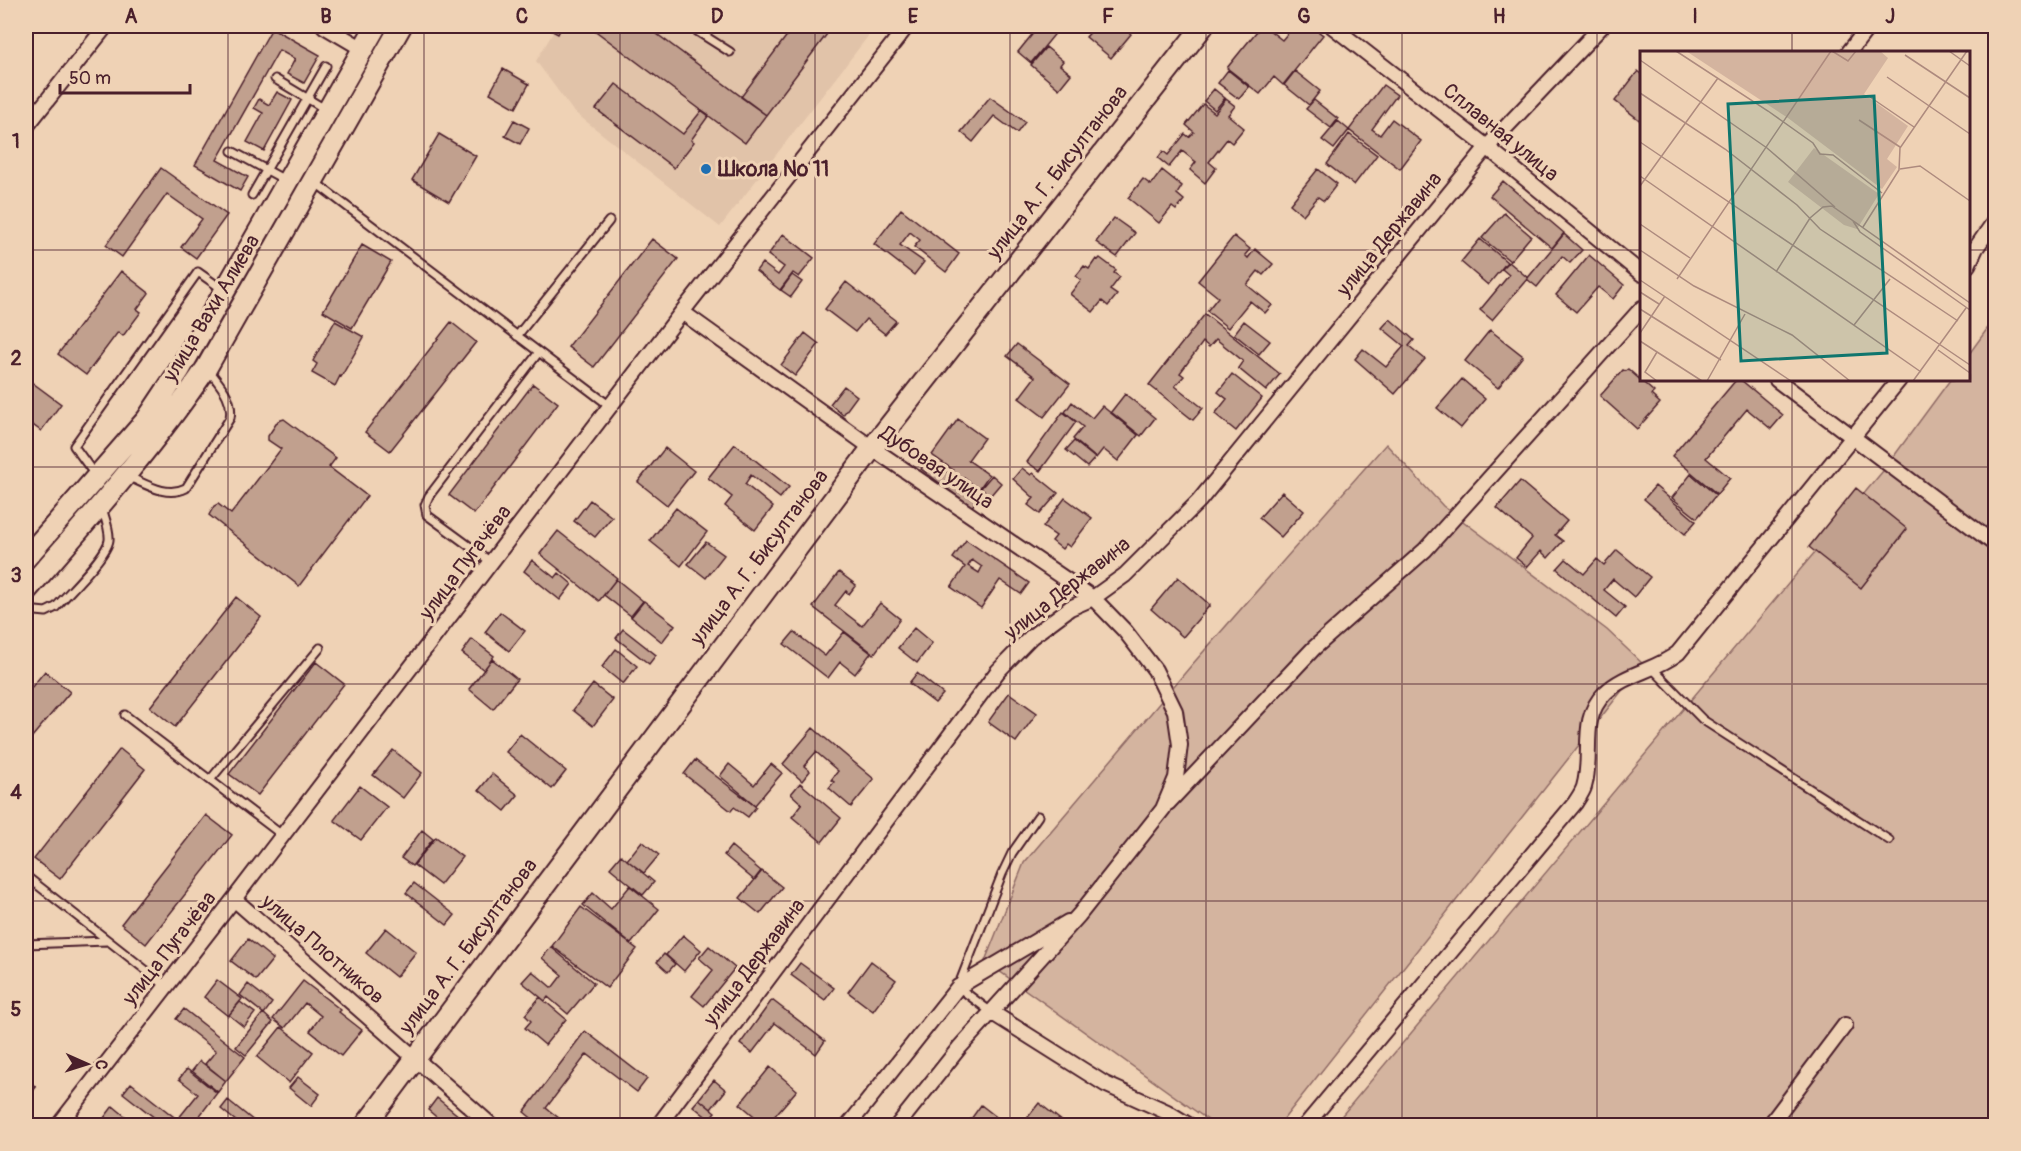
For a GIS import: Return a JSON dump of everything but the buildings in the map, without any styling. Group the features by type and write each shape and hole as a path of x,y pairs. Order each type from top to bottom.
{"street":[{"path":"26,128 106,26"},
{"path":"324,26 363,49"},
{"name":"улица Вахи Алиева","path":"26,558 147,419 179,371 376,26"},
{"name":"улица Вахи Алиева","path":"26,591 101,505 177,412 207,367 401,26"},
{"name":"улица Пугачёва","path":"58,1125 234,899 682,312 907,26"},
{"name":"улица А. Г. Бисултанова","path":"365,1125 872,448 1203,26"},
{"name":"Сплавная улица","path":"1332,26 1487,147 1640,273"},
{"name":"улица Державина","path":"658,1125 998,671 1031,637 1070,608 1093,598 1125,575 1199,501 1487,147 1602,26"},
{"path":"1850,51 1869,26"},
{"path":"1970,261 1995,219"},
{"path":"897,1125 958,1048 1079,915 1163,808 1314,648 1425,550 1640,309"},
{"name":"Дубовая улица","path":"682,312 872,448 1093,598 1125,631 1155,670 1175,711 1180,745 1176,778 1163,808"},
{"path":"1778,381 1995,545"},
{"path":"1305,1125 1575,803 1584,788 1587,772 1589,717 1593,707 1617,683 1666,663 1678,653 1898,381"},
{"name":"улица Плотников","path":"234,899 492,1125"},
{"path":"848,1125 958,987 1079,915"},
{"path":"991,1012 1105,1084 1190,1125"},
{"path":"1769,1125 1845,1025"}],"lane":[{"path":"689,26 730,52"},
{"path":"252,195 326,66"},
{"path":"275,80 327,110"},
{"path":"232,151 287,181"},
{"path":"313,181 610,406"},
{"path":"517,336 609,221"},
{"path":"96,477 74,446 198,272 224,291"},
{"path":"491,562 427,515 425,505 429,496 539,352"},
{"path":"125,476 168,493 186,488 230,418 232,409 229,399 207,367"},
{"path":"26,610 46,612 56,607 104,553 109,542 109,533 101,505"},
{"path":"210,780 320,648"},
{"path":"1653,669 1703,720 1889,840"},
{"path":"125,715 282,835"},
{"path":"991,1012 958,987 1002,874 1012,853 1038,816"},
{"path":"26,876 166,987"},
{"path":"26,944 107,941"}],"shaded area":[{"name":"Школа № 11","path":"557,26 876,26 720,227 573,111 536,61"},
{"path":"1995,318 1995,1125 1333,1126 1883,471 1949,381 1970,381 1970,353"},
{"path":"1386,444 1443,506 1607,630 1643,664 1279,1125 1215,1125 985,961 1024,863 1190,667"}],"place":[{"name":"Школа № 11","path":"706,169"}]}
